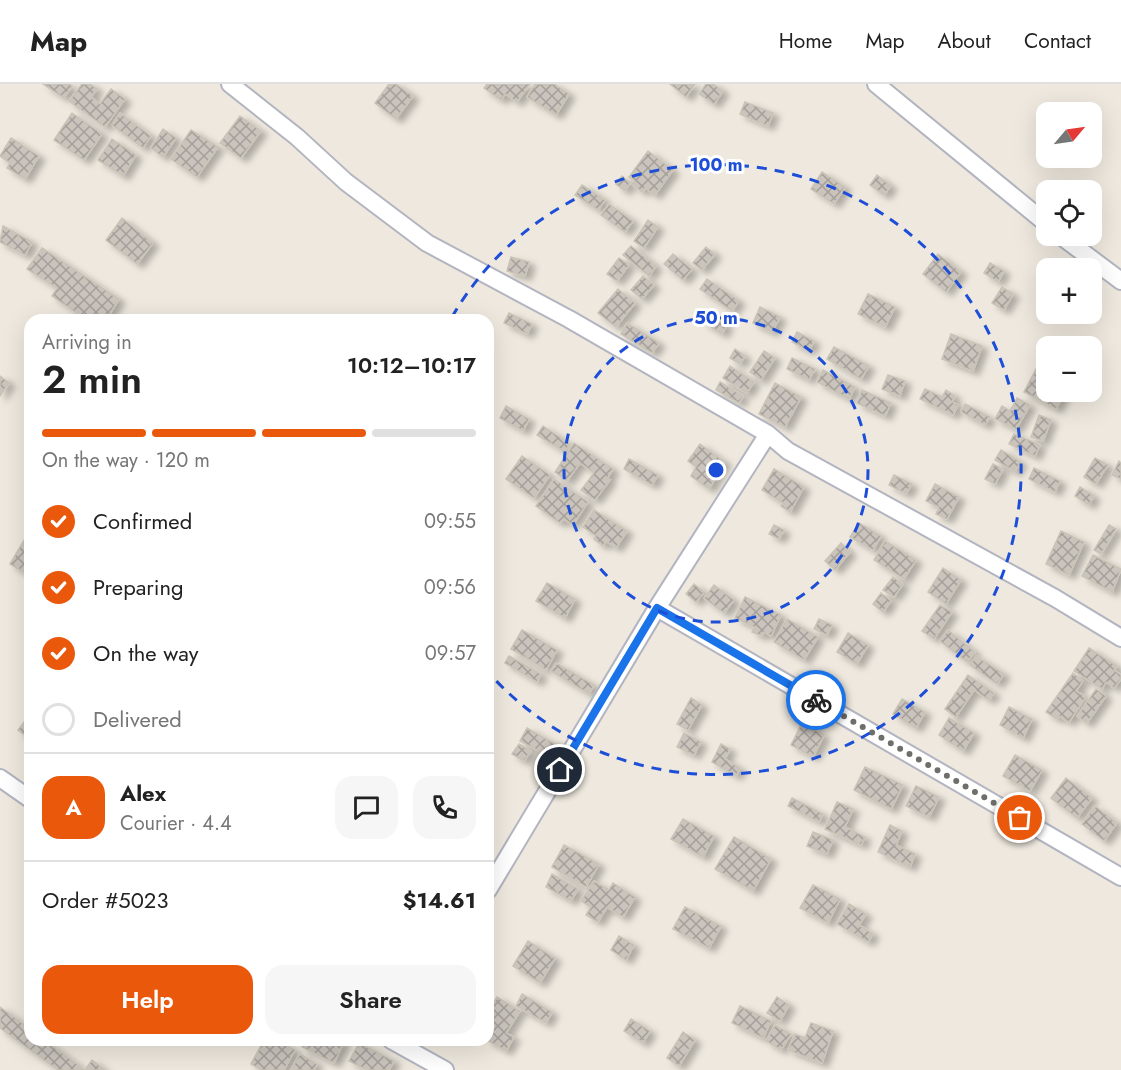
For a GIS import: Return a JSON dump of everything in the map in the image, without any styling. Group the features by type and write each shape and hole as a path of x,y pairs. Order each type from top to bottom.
{"street":[{"path":"230,84 297,137 346,182 427,243 569,319 768,434 788,451 1055,598 1121,638"},
{"path":"876,84 1036,215"},
{"path":"1074,246 1121,281"},
{"path":"494,880 657,608 768,434"},
{"path":"657,608 1121,877"},
{"path":"0,778 24,795"},
{"path":"404,1046 445,1070"}],"building":[{"path":"43,84 69,84 72,86 64,98"},
{"path":"82,84 90,84 97,89 91,97 100,104 111,89 125,99 105,127 69,101"},
{"path":"389,84 396,84 413,96 396,119 375,103"},
{"path":"487,84 530,84 517,102 505,94 501,100 484,88"},
{"path":"535,84 554,84 569,94 556,115 527,97"},
{"path":"670,84 695,84 686,97"},
{"path":"706,84 713,84 723,91 714,104 699,94"},
{"path":"745,102 773,113 768,126 740,114"},
{"path":"72,113 102,134 84,160 54,140"},
{"path":"120,113 151,136 143,148 112,125"},
{"path":"240,116 261,131 241,158 220,143"},
{"path":"163,129 176,138 163,157 151,148"},
{"path":"191,130 218,147 197,177 171,159"},
{"path":"11,138 39,156 25,179 7,168 10,163 0,156"},
{"path":"112,139 136,155 123,176 98,160"},
{"path":"648,151 673,170 655,195 645,188 642,192 632,184 635,181 629,177"},
{"path":"822,172 845,187 834,204 811,189"},
{"path":"877,175 891,186 884,195 870,185"},
{"path":"622,176 630,183 625,191 616,184"},
{"path":"582,185 605,200 598,210 575,195"},
{"path":"609,204 633,221 625,232 601,215"},
{"path":"122,218 153,243 137,264 106,240"},
{"path":"648,220 658,227 644,248 634,241"},
{"path":"3,226 32,242 25,255 0,242"},
{"path":"631,246 656,266 649,276 623,255"},
{"path":"706,247 715,254 702,270 693,263"},
{"path":"42,248 119,299 110,314 78,314 52,296 57,288 27,269"},
{"path":"673,254 692,269 683,280 664,264"},
{"path":"938,254 961,272 946,292 923,274"},
{"path":"511,257 529,262 525,276 507,271"},
{"path":"619,258 629,265 617,281 607,274"},
{"path":"990,263 1004,271 998,282 984,273"},
{"path":"643,276 654,285 642,299 631,290"},
{"path":"707,279 739,301 732,311 700,289"},
{"path":"1002,287 1013,294 1004,310 992,303"},
{"path":"618,289 635,303 616,327 598,313"},
{"path":"868,294 895,307 885,327 858,314"},
{"path":"760,307 780,317 772,332 753,323"},
{"path":"509,313 532,324 527,334 504,323"},
{"path":"708,313 727,325 722,334 703,322"},
{"path":"627,323 659,343 652,353 621,334"},
{"path":"797,332 814,341 809,351 792,342"},
{"path":"951,334 982,346 973,371 942,359"},
{"path":"834,347 869,366 861,379 827,359"},
{"path":"735,349 745,356 740,364 730,358"},
{"path":"764,351 775,358 761,380 750,372"},
{"path":"792,358 815,369 809,380 787,369"},
{"path":"730,366 754,382 747,393 723,378"},
{"path":"1036,369 1036,398 1024,392"},
{"path":"823,370 855,387 849,399 817,382"},
{"path":"888,375 905,381 900,396 882,389"},
{"path":"0,376 9,383 0,396"},
{"path":"720,382 743,396 739,403 716,390"},
{"path":"775,383 801,397 785,427 759,414"},
{"path":"925,389 942,397 946,390 955,396 952,402 958,405 953,415 920,399"},
{"path":"862,390 891,403 885,416 857,403"},
{"path":"1017,398 1030,405 1016,429 995,419 1002,406 1010,411"},
{"path":"1043,402 1060,402 1056,409"},
{"path":"965,404 990,417 985,425 961,412"},
{"path":"506,406 529,419 523,431 500,418"},
{"path":"1039,415 1051,420 1043,441 1031,437"},
{"path":"543,426 570,444 565,452 537,435"},
{"path":"1014,434 1040,445 1035,456 1009,444"},
{"path":"574,443 613,469 607,479 610,480 595,500 581,490 594,473 580,463 567,481 555,472"},
{"path":"700,444 725,462 709,489 691,476 696,467 688,461"},
{"path":"1001,450 1021,462 1015,472 995,460"},
{"path":"522,456 550,475 534,498 506,479"},
{"path":"1095,458 1108,465 1096,484 1084,477"},
{"path":"629,459 658,475 652,485 624,469"},
{"path":"1119,461 1121,463 1121,479 1112,475"},
{"path":"993,464 1003,469 995,484 985,479"},
{"path":"1034,468 1060,481 1055,492 1029,479"},
{"path":"774,469 804,487 790,512 781,506 783,503 762,490"},
{"path":"894,475 912,484 906,494 889,485"},
{"path":"554,479 588,502 573,525 564,519 560,523 536,506"},
{"path":"935,484 959,497 947,519 936,514 939,507 926,501"},
{"path":"1080,487 1094,496 1089,505 1075,496"},
{"path":"594,510 627,531 616,548 606,541 603,546 594,539 596,536 583,527"},
{"path":"859,523 881,536 873,550 850,537"},
{"path":"774,525 784,530 779,539 769,534"},
{"path":"1109,525 1116,529 1101,554 1094,550"},
{"path":"1061,531 1084,542 1069,575 1046,564"},
{"path":"24,540 24,572 10,564"},
{"path":"885,541 916,560 904,579 874,560"},
{"path":"841,543 850,552 835,570 825,561"},
{"path":"1093,555 1121,569 1112,592 1082,576"},
{"path":"943,568 961,580 946,604 928,592"},
{"path":"893,577 903,584 894,597 883,590"},
{"path":"547,583 575,599 565,618 536,601"},
{"path":"694,584 704,592 696,602 686,594"},
{"path":"714,585 734,600 724,613 704,598"},
{"path":"881,593 891,601 883,612 873,604"},
{"path":"745,597 781,615 771,636 764,632 762,636 752,632 754,627 735,618"},
{"path":"940,605 952,612 934,639 922,631"},
{"path":"787,619 818,637 804,660 774,642"},
{"path":"819,619 832,625 827,635 814,629"},
{"path":"522,630 557,650 546,670 511,649"},
{"path":"948,630 975,652 967,662 940,641"},
{"path":"848,633 868,645 857,664 837,652"},
{"path":"1089,648 1117,666 1114,670 1121,675 1121,679 1114,688 1106,682 1102,689 1074,671"},
{"path":"509,656 541,674 537,682 505,663"},
{"path":"976,656 1004,674 997,684 970,665"},
{"path":"556,663 594,685 589,694 551,671"},
{"path":"1073,673 1083,681 1076,691 1086,697 1069,722 1059,716 1057,719 1046,712"},
{"path":"968,675 994,693 989,700 974,690 956,717 945,709"},
{"path":"1096,689 1106,696 1087,723 1077,716"},
{"path":"691,698 702,705 688,730 677,724"},
{"path":"902,699 925,712 916,728 893,714"},
{"path":"1009,707 1032,719 1023,738 1000,725"},
{"path":"949,718 974,733 963,751 939,735"},
{"path":"24,722 24,734 18,730"},
{"path":"802,723 824,735 813,757 791,745"},
{"path":"527,728 562,748 555,760 520,741"},
{"path":"684,733 701,742 694,755 677,747"},
{"path":"519,744 531,751 524,761 512,754"},
{"path":"721,744 730,749 725,759 740,768 736,776 712,762"},
{"path":"1015,755 1042,770 1030,791 1003,776"},
{"path":"865,767 903,785 891,809 854,790"},
{"path":"1066,778 1092,798 1077,818 1051,798"},
{"path":"916,786 939,797 929,817 906,806"},
{"path":"792,798 823,814 819,822 788,806"},
{"path":"837,802 853,809 845,827 865,837 861,845 825,829"},
{"path":"1095,806 1117,823 1104,841 1082,824"},
{"path":"683,819 714,836 703,857 671,839"},
{"path":"890,825 902,831 896,845 915,854 910,867 878,852"},
{"path":"813,832 833,840 827,854 807,846"},
{"path":"734,837 771,859 753,891 715,869"},
{"path":"564,845 599,864 586,887 552,867"},
{"path":"552,874 578,889 571,901 546,887"},
{"path":"594,881 609,890 613,883 635,897 623,917 607,907 598,922 586,915 591,907 581,901"},
{"path":"813,885 840,899 828,923 800,908"},
{"path":"849,904 866,914 859,925 873,934 868,942 837,924"},
{"path":"685,907 721,926 709,948 673,929"},
{"path":"619,936 634,945 626,960 611,950"},
{"path":"528,941 555,958 540,983 513,966"},
{"path":"522,994 552,1012 546,1023 516,1006"},
{"path":"497,997 520,1011 506,1033 514,1037 506,1051 494,1044 494,1002"},
{"path":"777,997 789,1005 780,1021 767,1013"},
{"path":"740,1006 771,1021 763,1038 732,1023"},
{"path":"0,1007 24,1025 24,1045 0,1028"},
{"path":"631,1019 650,1031 643,1043 624,1031"},
{"path":"811,1023 833,1031 822,1063 788,1050 795,1034 805,1038"},
{"path":"775,1025 791,1034 781,1050 766,1041"},
{"path":"683,1032 695,1040 679,1066 667,1058"},
{"path":"25,1046 52,1046 85,1070 58,1070"},
{"path":"261,1046 287,1046 295,1050 284,1070 261,1070 251,1064"},
{"path":"303,1046 342,1046 334,1063"},
{"path":"357,1046 365,1046 394,1061 389,1070 367,1070 349,1061"},
{"path":"300,1054 317,1064 314,1070 291,1070"},
{"path":"92,1060 105,1070 85,1070"}],"way so far":[{"path":"816,700 1020,818"}],"route":[{"path":"560,770 657,608 816,700"}]}
